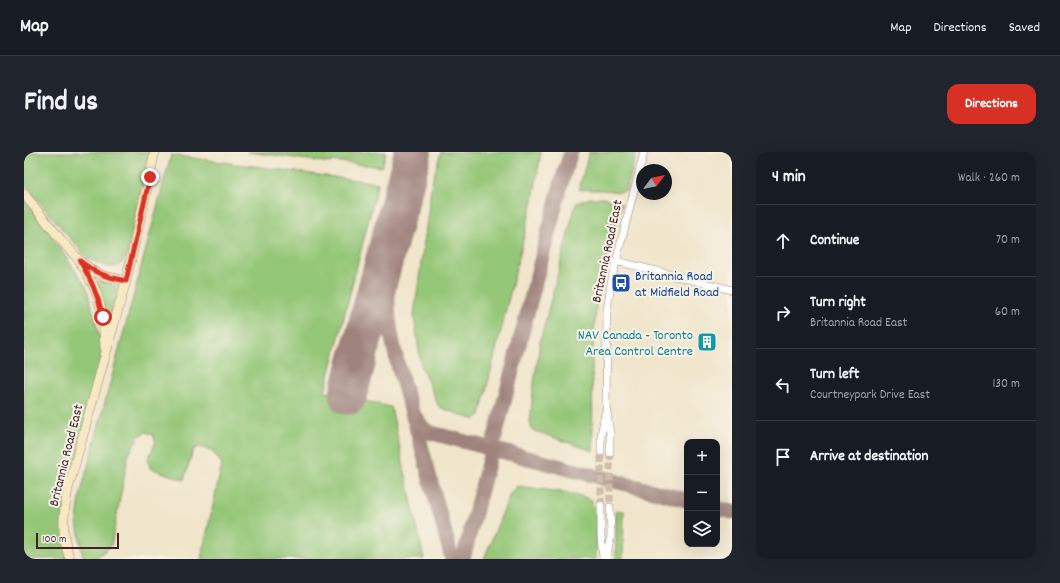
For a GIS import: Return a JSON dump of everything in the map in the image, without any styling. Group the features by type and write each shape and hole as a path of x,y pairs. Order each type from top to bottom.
{"street":[{"name":"Britannia Road East","path":"70,559 64,532 64,509 68,489 126,281 155,152"},
{"name":"Britannia Road East","path":"610,453 610,435 606,405 607,310 616,261 644,152"},
{"path":"24,194 80,261 93,271 104,276 126,281"},
{"path":"80,261 99,300 103,322 105,358"},
{"path":"616,261 732,290"},
{"name":"Britannia Road East","path":"601,452 601,436 606,405"},
{"path":"601,505 601,535 605,559"},
{"path":"605,559 611,535 610,507"}],"green space":[{"path":"24,152 149,152 126,258 119,266 105,266 88,259 52,217 24,183"},
{"path":"248,152 386,152 382,167 332,161 331,163"},
{"path":"441,152 541,152 533,200 480,415 475,420 441,408 438,405 421,366 414,315 432,182"},
{"path":"589,152 637,152 626,191 620,192 579,189"},
{"path":"171,155 378,183 325,392 391,407 424,559 201,559 222,464 211,450 199,447 193,450 184,480 150,468 148,459 156,442 153,435 146,432 139,436 128,456 111,546 94,559 84,559 77,522 80,496"},
{"path":"590,198 605,198 622,204 597,293 592,361 593,451 532,430 530,423 540,342 576,203"},
{"path":"24,200 49,232 87,288 101,342 100,377 64,506 71,559 24,559"},
{"path":"97,281 116,286 116,293 108,329"},
{"path":"518,486 575,494 592,500 592,504 595,507 597,506 596,559 484,559 510,494"},
{"path":"616,510 624,511 623,559 616,559"}],"taxiway":[{"path":"463,559 562,180 571,152"},
{"path":"392,231 388,296 391,333 400,373 452,559"},
{"path":"415,417 424,429 432,433 684,499"},
{"path":"720,509 732,512"}],"runway":[{"path":"348,396 413,152"}],"tunnel":[{"path":"601,452 601,505"},
{"path":"610,453 610,507"}],"place":[{"name":"Britannia Road at Midfield Road","path":"621,283"},
{"name":"NAV Canada - Toronto Area Control Centre","path":"707,342"}],"route":[{"path":"103,317 96,292 80,261 93,271 104,276 126,281 150,177"}]}
